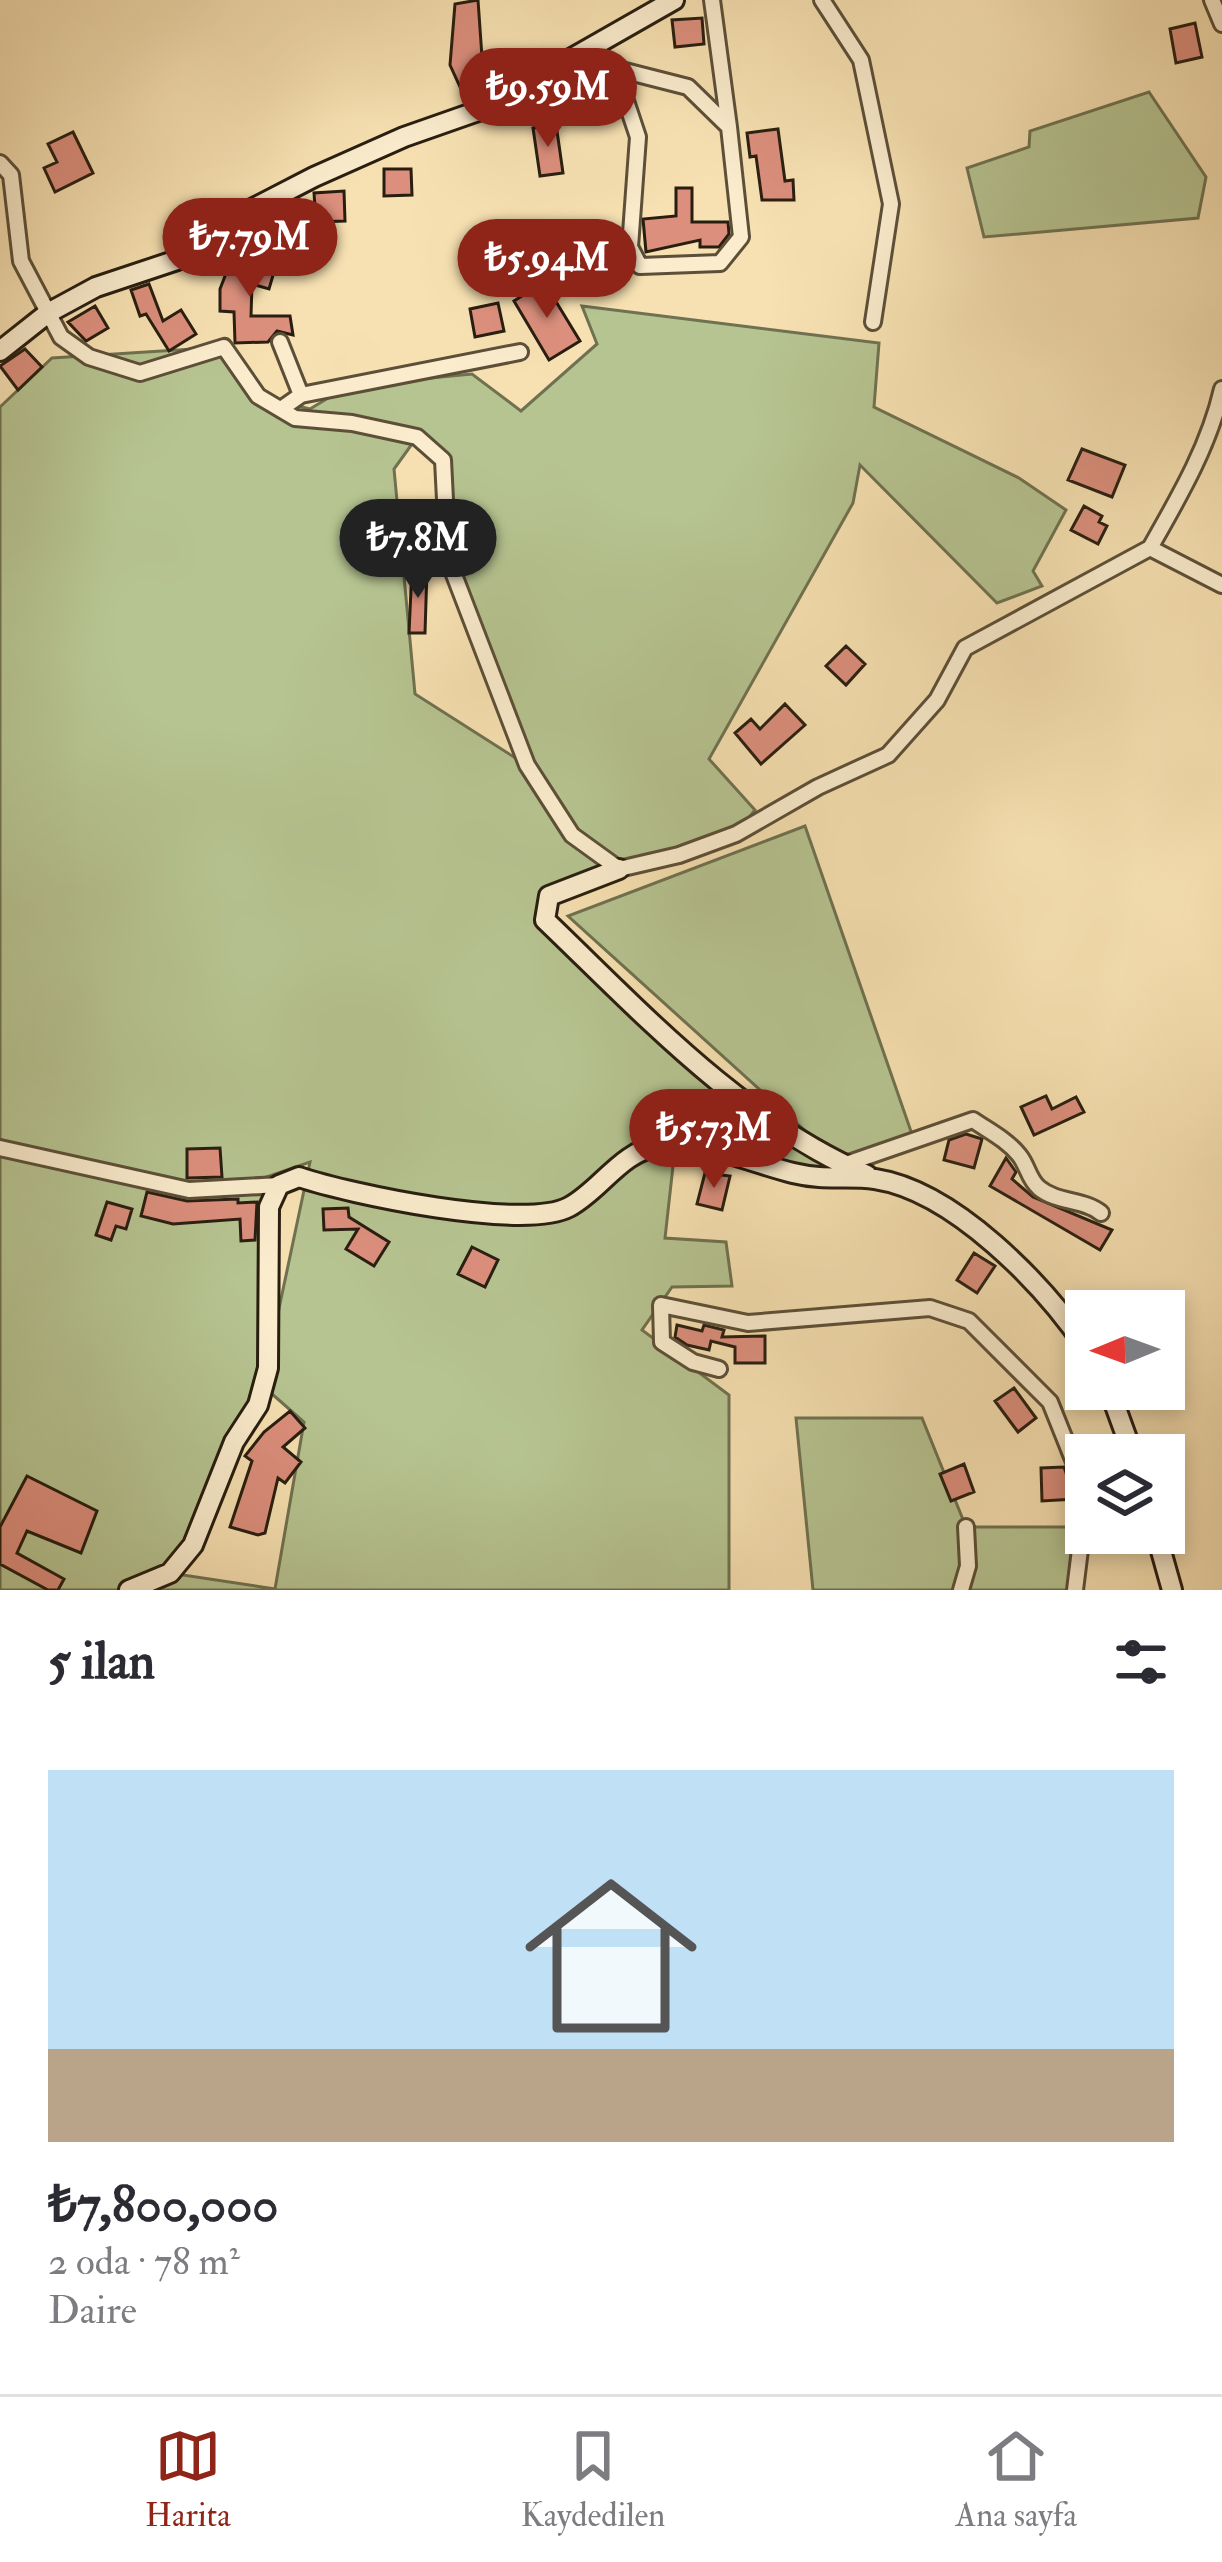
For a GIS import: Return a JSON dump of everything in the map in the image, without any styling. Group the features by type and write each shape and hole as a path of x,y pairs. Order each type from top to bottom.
{"street":[{"path":"0,351 48,313 96,287 177,260 252,209 314,177 404,137 481,110 674,0"},
{"path":"574,58 619,80 638,137 630,247 640,266 720,263 741,237 712,0"},
{"path":"823,0 860,60 891,204 873,322"},
{"path":"1212,0 1222,23"},
{"path":"574,58 688,87 728,127"},
{"path":"0,163 10,175 21,260 61,337 89,357 140,373 224,347 258,396 295,418 352,423 417,437 443,460 448,559 526,765 572,835 619,869"},
{"path":"280,342 301,395"},
{"path":"281,410 301,395 520,352"},
{"path":"1065,1322 1010,1257 980,1230 930,1200 843,1165 735,1094 649,1021 545,920 549,896 736,834 818,787 888,755 937,700 964,648 1150,548 1199,455 1222,388"},
{"path":"1150,548 1222,585"},
{"path":"843,1165 973,1120 1023,1159 1029,1178 1043,1192 1094,1206 1101,1213"},
{"path":"0,1148 190,1190 278,1184 299,1177 335,1189 444,1209 520,1216 567,1208 630,1156 657,1146 705,1148 826,1180 877,1179"},
{"path":"129,1590 170,1573 193,1545 234,1442 258,1405 268,1368 269,1207 278,1184"},
{"path":"719,1369 693,1362 662,1342 661,1304 748,1323 930,1308 969,1321 1050,1402 1065,1442"},
{"path":"961,1590 968,1566 966,1527"},
{"path":"1076,1590 1080,1554"},
{"path":"1162,1554 1172,1590"}],"green space":[{"path":"1149,92 1206,177 1198,218 984,237 967,168 1029,147 1030,131"},
{"path":"582,306 879,343 874,407 1019,478 1066,510 1033,571 1042,586 997,603 860,465 853,503 709,759 755,810 736,834 619,869 586,847 606,874 549,896 545,919 685,1052 854,1179 675,1148 665,1238 726,1242 732,1286 672,1287 642,1330 729,1395 729,1590 150,1590 170,1573 275,1589 304,1422 263,1386 184,1556 141,1590 0,1590 0,407 52,358 224,347 258,396 310,409 348,386 472,374 521,411 597,344","holes":["417,437 443,460 448,559 525,764 415,694 394,469","310,1162 270,1351 278,1185 255,1181"]},
{"path":"805,826 914,1140 843,1165 568,916"},
{"path":"796,1418 922,1418 966,1527 1065,1527 1065,1554 1080,1554 1075,1590 813,1590"}],"building":[{"path":"478,0 482,57 495,86 466,100 450,65 455,4"},
{"path":"702,18 704,44 675,47 672,20"},
{"path":"1195,23 1202,57 1176,63 1170,29"},
{"path":"556,124 563,173 540,176 533,128"},
{"path":"778,129 785,181 793,180 794,200 762,200 756,156 750,157 747,133"},
{"path":"73,132 93,173 55,192 44,168 57,162 48,144"},
{"path":"384,169 411,169 412,195 384,196"},
{"path":"676,188 692,188 692,222 728,222 729,234 719,247 700,247 700,240 646,252 643,219 676,216"},
{"path":"344,191 345,221 316,222 314,193"},
{"path":"234,253 276,265 269,289 252,284 251,316 290,316 293,335 277,331 268,342 235,343 234,312 220,311 220,289"},
{"path":"544,282 580,341 549,360 514,301"},
{"path":"149,284 163,321 181,310 196,334 169,351 146,314 140,316 131,290"},
{"path":"498,303 504,331 475,337 470,309"},
{"path":"95,306 108,328 86,341 68,322"},
{"path":"25,349 42,367 18,390 0,366"},
{"path":"1082,449 1125,465 1112,497 1068,480"},
{"path":"1084,506 1102,516 1099,522 1107,526 1098,544 1071,530"},
{"path":"412,568 427,569 425,633 409,633"},
{"path":"846,646 865,664 846,685 826,666"},
{"path":"785,704 805,725 761,764 735,733 751,719 760,729"},
{"path":"1046,1096 1052,1109 1076,1097 1084,1112 1034,1135 1021,1107"},
{"path":"966,1134 982,1139 974,1168 944,1160 949,1140"},
{"path":"220,1148 222,1177 187,1178 187,1149"},
{"path":"1006,1158 1016,1172 1012,1179 1033,1197 1112,1230 1100,1250 990,1186"},
{"path":"705,1173 730,1176 722,1210 697,1204"},
{"path":"147,1192 187,1201 257,1202 255,1240 241,1241 240,1219 173,1224 141,1216"},
{"path":"107,1202 132,1209 126,1229 116,1226 111,1240 96,1235"},
{"path":"348,1208 349,1217 389,1242 374,1266 346,1249 358,1229 324,1230 323,1209"},
{"path":"472,1247 498,1260 485,1287 458,1274"},
{"path":"974,1253 995,1266 977,1293 957,1280"},
{"path":"677,1325 724,1330 722,1337 765,1336 765,1363 735,1363 735,1347 711,1341 709,1350 687,1345 675,1337"},
{"path":"1014,1388 1036,1418 1018,1432 995,1401"},
{"path":"290,1411 305,1428 283,1447 301,1462 285,1483 278,1478 265,1533 230,1527 252,1461 245,1456"},
{"path":"964,1464 974,1492 951,1501 940,1474"},
{"path":"1064,1467 1065,1500 1042,1501 1041,1468"},
{"path":"27,1476 97,1511 81,1553 27,1531 17,1553 64,1579 58,1590 48,1590 0,1564 0,1527"}]}
